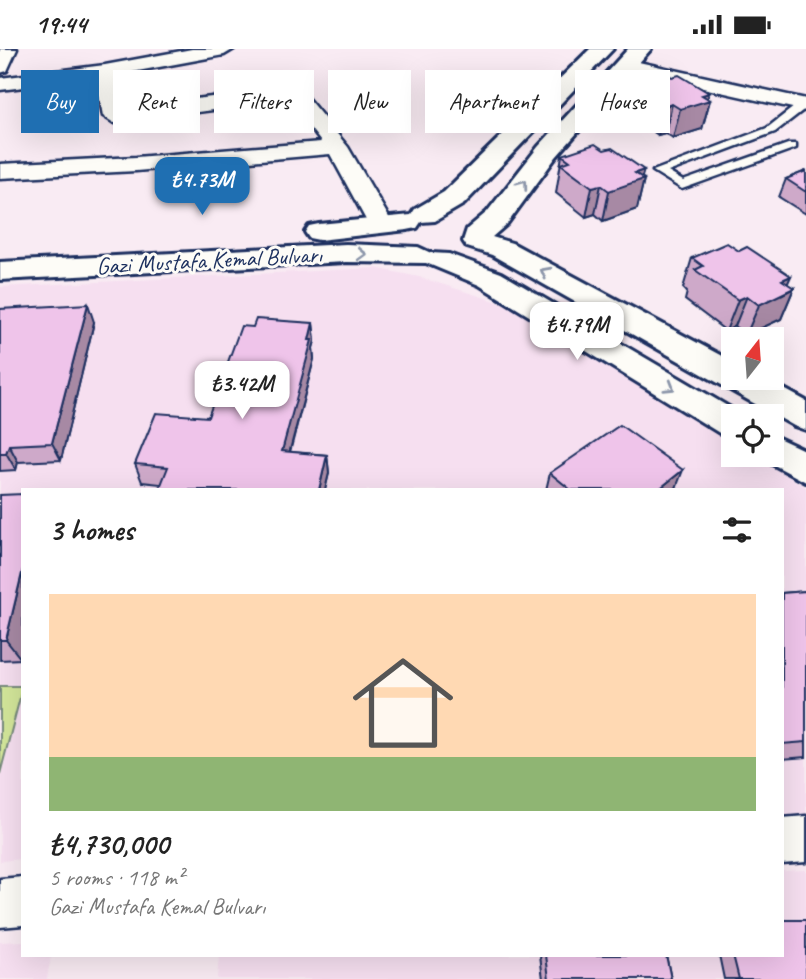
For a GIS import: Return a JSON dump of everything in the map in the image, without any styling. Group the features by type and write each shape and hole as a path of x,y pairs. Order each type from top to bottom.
{"main road":[{"name":"Gazi Mustafa Kemal Bulvarı","path":"0,252 248,240 404,221 454,198 602,49"},
{"path":"428,258 460,256 497,218 547,152 633,57"},
{"path":"721,369 502,249 477,238 468,223 459,218 404,221 399,240 408,252 490,279 721,418"},
{"name":"Gazi Mustafa Kemal Bulvarı","path":"0,271 345,253 428,258"},
{"path":"758,390 806,417"},
{"path":"784,455 806,468"}],"street":[{"path":"0,67 7,49"},
{"path":"0,84 105,71 223,49"},
{"path":"633,57 805,103"},
{"path":"105,71 114,117 293,93 337,148 404,221"},
{"path":"0,171 136,164 337,148"},
{"path":"784,841 806,839"},
{"path":"0,903 21,901"}],"lane":[{"path":"792,146 682,185 659,171 771,130 805,103"},
{"path":"771,130 806,155"}],"shaded area":[{"path":"375,268 419,277 511,306 721,420 721,467 772,467 806,487 806,815 784,816 784,488 21,488 21,859 0,861 0,287"},
{"path":"806,870 806,979 217,979 219,957 784,957 784,871"},
{"path":"21,941 21,957 51,957 47,979 0,979 0,942"}],"green space":[{"path":"0,686 21,686 21,694 0,774"}],"building":[{"path":"679,75 709,93 702,95 710,100 680,109 672,104 670,76"},
{"path":"595,144 604,150 612,148 644,170 635,173 644,179 609,191 601,185 592,187 561,164 570,161 562,155"},
{"path":"806,171 806,192 786,179"},
{"path":"727,243 739,251 747,247 791,276 782,280 794,288 759,305 747,296 738,300 695,270 703,266 692,258"},
{"path":"88,304 52,443 9,445 6,453 0,453 0,309"},
{"path":"256,319 313,323 309,340 312,340 282,451 327,455 319,488 160,488 168,467 135,464 156,413 208,417 241,326 253,327"},
{"path":"620,425 683,470 660,488 569,488 550,473"},
{"path":"21,494 21,577 6,640 0,640 0,495"},
{"path":"806,591 806,742 784,744 784,593"},
{"path":"784,920 806,920 806,979 739,979 734,957 784,957"},
{"path":"546,957 666,957 671,979 549,979"}]}
